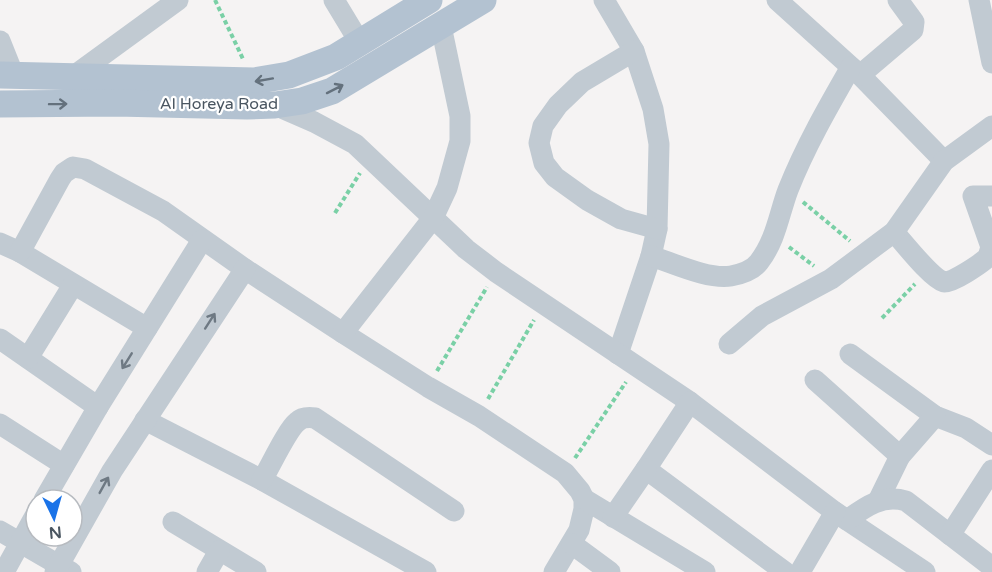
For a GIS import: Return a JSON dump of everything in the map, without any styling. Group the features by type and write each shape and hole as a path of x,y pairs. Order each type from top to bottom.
{"main road":[{"name":"Al Horeya Road","path":"7,76 254,81 289,75 336,57 429,0"},
{"name":"Al Horeya Road","path":"0,104 275,105 303,101 332,91 483,0"}],"street":[{"path":"71,78 178,0"},
{"path":"334,0 360,43"},
{"path":"604,0 634,51 653,109 659,144 657,229 651,256 618,354"},
{"path":"777,0 856,71 944,161"},
{"path":"651,256 717,277 729,277 754,267 760,261 775,235 788,190 824,114 856,71 913,30 914,22 898,0"},
{"path":"979,0 992,63"},
{"path":"343,333 433,218 447,188 460,141 458,105 441,26"},
{"path":"0,41 7,76"},
{"path":"634,51 582,82 549,116 539,135 539,143 544,163 555,177 586,200 621,219 657,229"},
{"path":"275,105 355,144 466,249 496,272 690,402 841,516 925,572"},
{"path":"729,344 768,312 831,279 894,232 944,161 992,126"},
{"path":"20,252 64,173 73,167 79,166 163,211 244,269 428,387 479,416 565,473 580,490 584,499 581,520 572,544 554,572"},
{"path":"894,232 928,270 942,281 951,281 988,257 991,247 973,196 992,196"},
{"path":"51,488 98,407 202,240"},
{"path":"0,243 20,252 147,328"},
{"path":"0,531 62,570 112,471 244,269"},
{"path":"28,358 74,285"},
{"path":"0,339 98,407"},
{"path":"850,354 935,416 966,428 992,445"},
{"path":"815,380 900,456"},
{"path":"614,517 690,402"},
{"path":"878,501 900,456 935,416"},
{"path":"262,480 295,424 309,417 315,418 454,511"},
{"path":"145,420 262,480 426,572"},
{"path":"0,424 64,465"},
{"path":"646,469 785,572"},
{"path":"950,535 992,470"},
{"path":"584,499 705,572"},
{"path":"800,572 841,516 878,501 893,499 906,501 992,567"},
{"path":"173,522 256,572"},
{"path":"4,572 24,536"},
{"path":"572,544 610,572"},
{"path":"207,572 219,551"}],"path":[{"path":"215,0 254,81"},
{"path":"335,213 370,157"},
{"path":"788,190 864,253"},
{"path":"775,235 831,279"},
{"path":"882,318 928,270"},
{"path":"428,387 496,272"},
{"path":"479,416 544,304"},
{"path":"565,473 636,366"}]}
